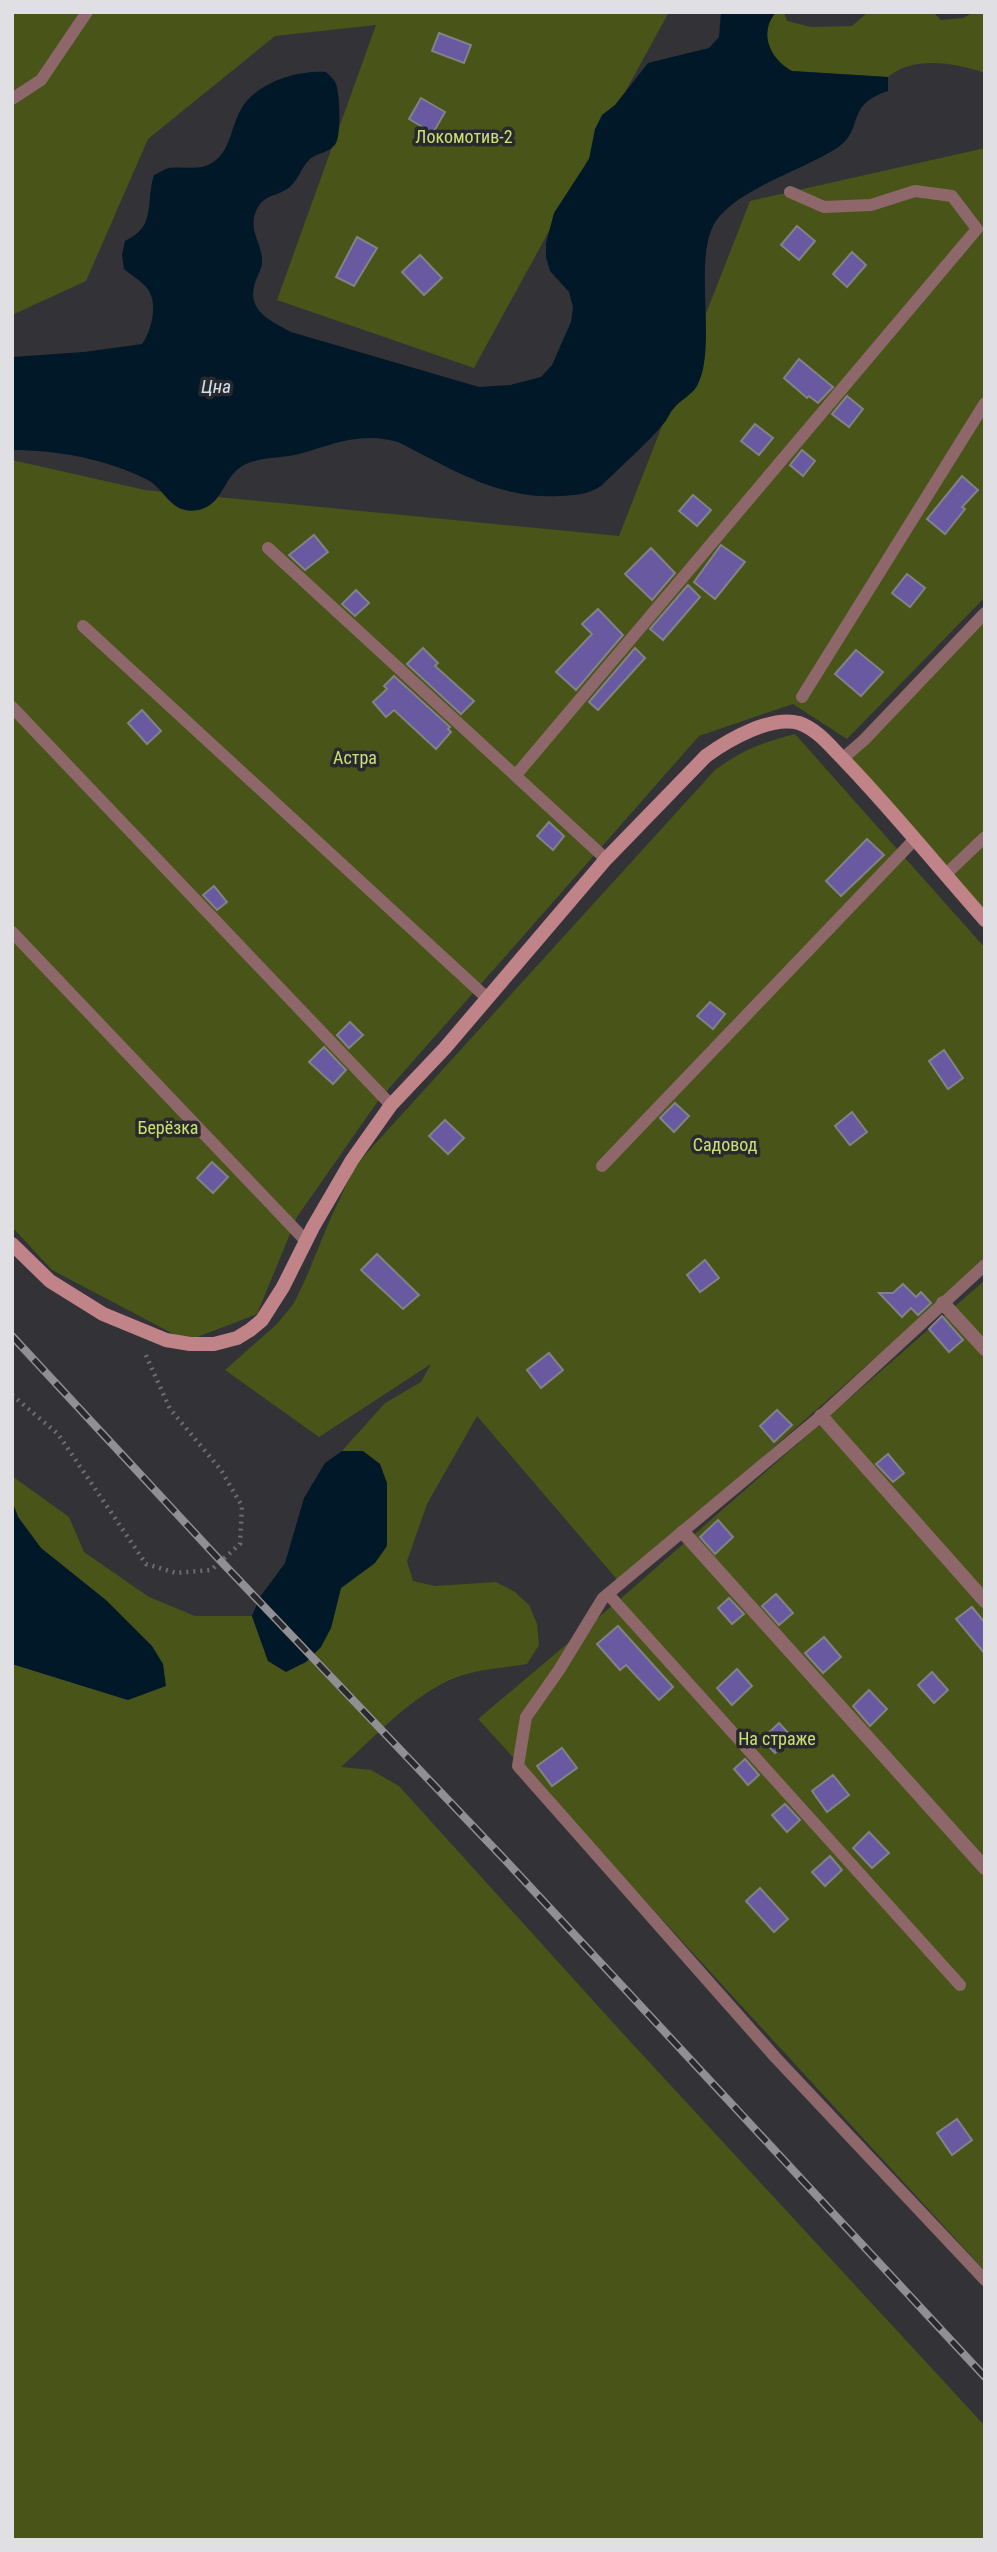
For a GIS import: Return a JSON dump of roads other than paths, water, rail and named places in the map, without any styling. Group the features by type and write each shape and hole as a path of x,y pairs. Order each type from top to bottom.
{"street":[{"path":"12,1244 50,1281 103,1314 134,1328 166,1340 190,1344 214,1344 237,1338 262,1320 283,1287 352,1160 391,1105 445,1048 606,859 706,756 744,733 782,722 798,723 819,735 985,920"},
{"path":"943,1303 985,1349"},
{"path":"821,1416 985,1601"},
{"path":"683,1532 985,1868"}],"lane":[{"path":"12,99 41,80 87,12"},
{"path":"516,775 977,229 952,196 915,191 871,205 824,208 790,192"},
{"path":"802,697 985,403"},
{"path":"268,548 606,859"},
{"path":"842,759 864,740 985,613"},
{"path":"83,626 487,998"},
{"path":"12,707 391,1105"},
{"path":"945,875 985,836"},
{"path":"602,1166 915,839"},
{"path":"12,932 306,1241"},
{"path":"985,1265 821,1416 608,1594 526,1717 518,1766 776,2058 985,2280"},
{"path":"608,1594 960,1985"}],"water":[{"name":"Цна","path":"721,12 776,12 768,28 767,37 773,53 784,66 792,71 888,77 888,91 865,103 851,133 837,148 742,197 718,218 710,234 706,253 706,347 697,386 671,411 650,439 601,486 586,493 571,495 538,496 516,493 456,472 398,442 366,438 342,441 292,456 267,458 244,465 233,474 212,504 189,511 175,505 153,483 115,466 64,454 12,450 12,357 84,352 142,344 153,316 152,300 146,287 124,269 122,255 125,241 135,235 146,221 154,175 169,168 196,168 212,163 223,153 240,111 255,93 277,80 302,73 326,72 335,82 339,105 338,138 330,149 309,160 291,186 261,203 255,214 254,226 262,262 253,296 258,310 291,332 479,387 510,385 541,377 552,365 571,322 573,307 569,292 550,271 546,243 554,213 589,159 595,129 602,115 615,105 648,63 709,48 719,37"},
{"path":"342,1451 363,1451 380,1464 387,1483 387,1546 375,1563 341,1588 331,1628 321,1647 306,1662 286,1672 268,1661 252,1616 260,1597 285,1563 304,1498 325,1463"},
{"path":"12,1501 18,1517 41,1548 107,1601 152,1646 163,1664 166,1686 128,1700 12,1664"}],"railway":[{"path":"12,1336 215,1555 508,1863 985,2377"}],"park label":[{"name":"Локомотив-2","path":"464,136"},
{"name":"Астра","path":"355,757"},
{"name":"Берёзка","path":"168,1127"},
{"name":"Садовод","path":"725,1144"},
{"name":"На страже","path":"777,1738"}]}
